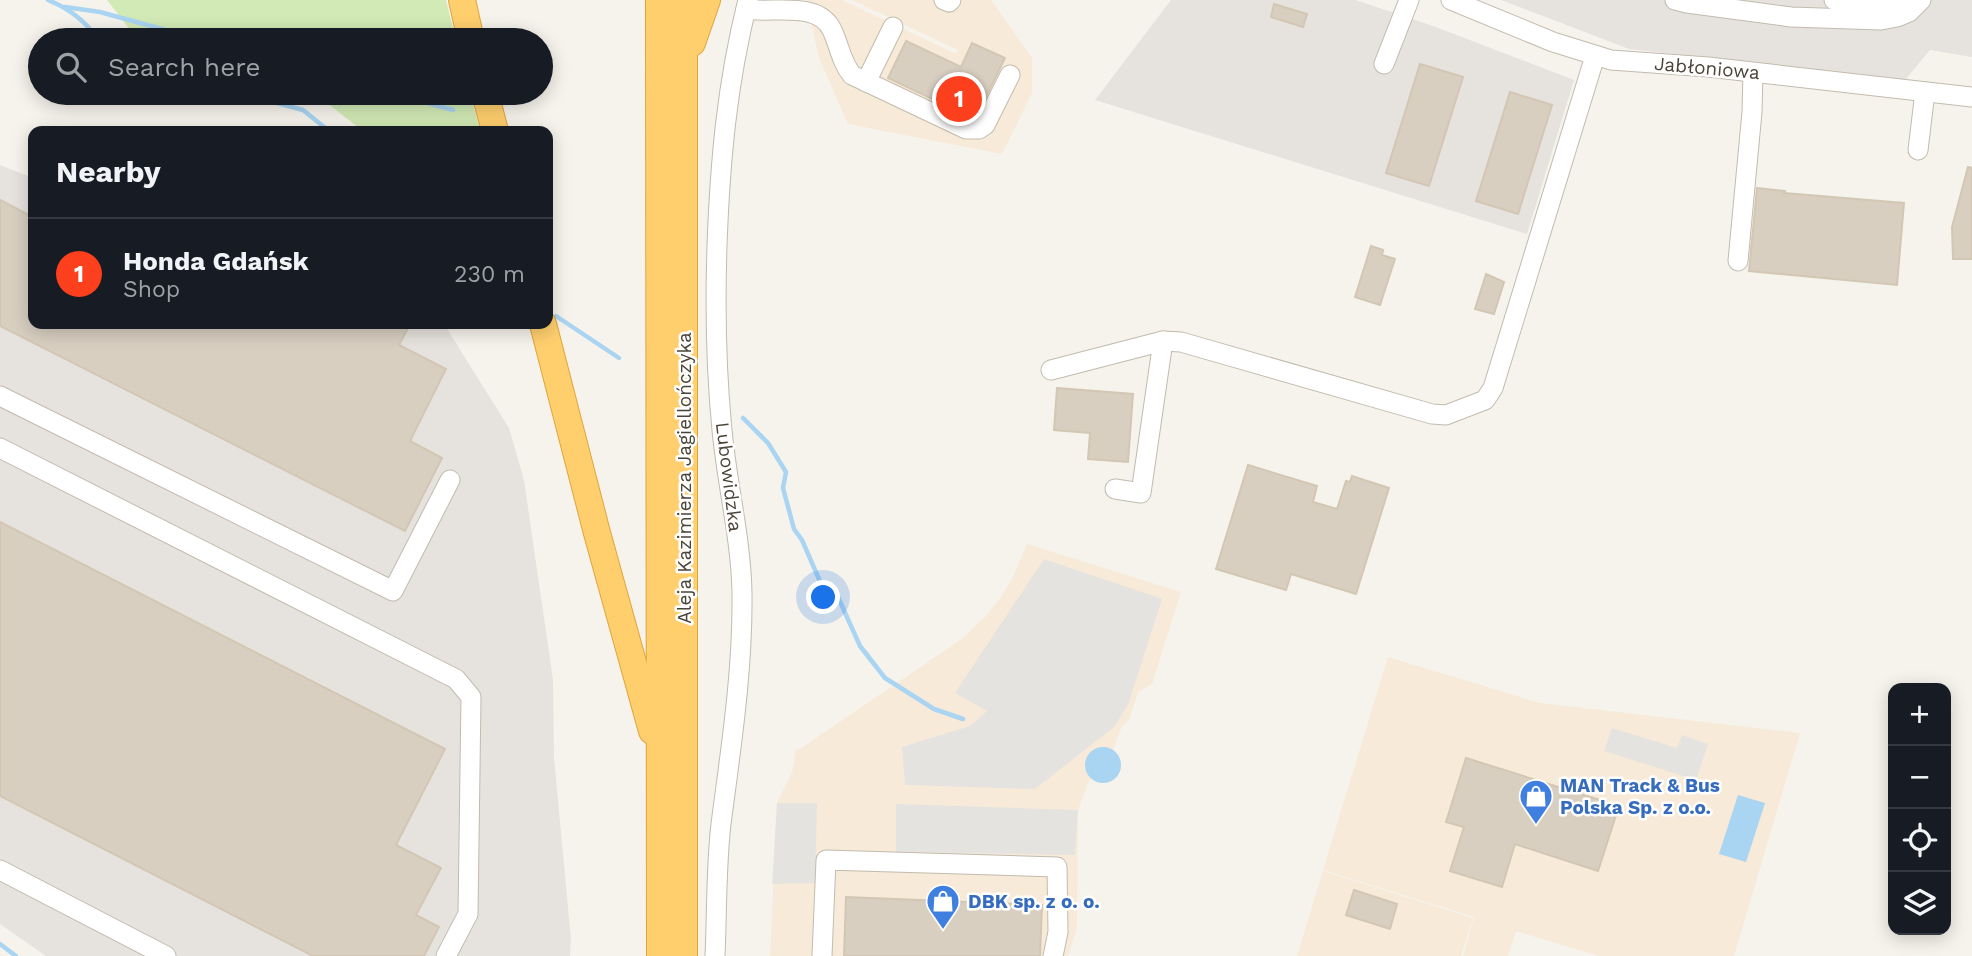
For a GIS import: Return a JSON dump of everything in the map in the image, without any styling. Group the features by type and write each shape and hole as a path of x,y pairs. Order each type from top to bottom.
{"highway":[{"path":"461,0 468,28"},
{"path":"685,61 707,0"},
{"name":"Aleja Kazimierza Jagiellończyka","path":"672,8 685,61 684,956"},
{"name":"Aleja Kazimierza Jagiellończyka","path":"660,956 672,8"},
{"path":"488,105 494,126"},
{"path":"544,329 661,763"}],"street":[{"path":"944,0 951,0"},
{"path":"1384,64 1409,0"},
{"name":"Jabłoniowa","path":"1451,0 1553,42 1611,60 1754,72 1972,97"},
{"path":"1675,0 1687,4 1791,17 1881,20 1909,12 1919,1"},
{"path":"1834,0 1891,6 1919,1"},
{"path":"747,5 761,12 803,11 819,15 832,29 849,72 966,129 979,129 985,125 1010,75"},
{"name":"Lubowidzka","path":"715,956 721,827 740,677 742,635 742,589 736,522 726,464 719,393 716,319 718,229 724,124 737,43 747,5"},
{"path":"866,82 893,27"},
{"path":"1051,370 1163,341 1181,342 1432,414 1447,415 1485,400 1493,388 1595,56"},
{"path":"1738,261 1754,72"},
{"path":"1918,150 1925,92"},
{"path":"1115,489 1141,493 1163,341"},
{"path":"0,396 393,591 450,480"},
{"path":"0,448 456,679 471,697 468,914 446,956"},
{"path":"822,956 826,860 1057,867 1058,932 1053,956"},
{"path":"0,870 166,956"}],"shaded area":[{"path":"806,0 842,0 956,54 958,50 852,0 991,0 1032,58 1032,93 1002,154 848,124 819,58"},
{"path":"1171,0 1356,0 1433,26 1574,80 1527,234 1095,100"},
{"path":"1501,0 1972,0 1972,57 1930,50 1905,80 1629,49"},
{"path":"0,165 28,176 28,329 447,329 509,428 524,480 553,680 554,757 571,940 570,956 46,956 0,924"},
{"path":"1027,544 1181,592 1152,684 1138,692 1129,720 1122,726 1113,750 1121,762 1121,769 1118,775 1107,783 1091,779 1078,810 1077,927 1068,956 770,956 777,803 792,773 796,749 800,749 963,638 1001,597"},
{"path":"1044,559 1162,599 1128,705 1114,727 1035,789 905,785 902,747 970,726 987,711 955,693"},
{"path":"1388,657 1540,703 1800,733 1734,956 1599,956 1516,931 1508,956 1463,956 1474,917 1323,870"},
{"path":"1612,728 1677,748 1682,735 1708,744 1696,780 1604,751"},
{"path":"777,803 817,803 815,883 772,884"},
{"path":"896,804 1078,810 1075,855 896,852"},
{"path":"1323,871 1473,918 1461,956 1297,956"}],"green space":[{"path":"107,0 446,0 453,28 129,28"},
{"path":"329,105 473,105 479,126 357,126"}],"water":[{"path":"1103,747 1116,752 1121,765 1116,778 1103,783 1090,778 1085,765 1090,752"},
{"path":"1738,795 1765,803 1746,862 1719,854"}],"building":[{"path":"1274,4 1307,14 1303,27 1271,17"},
{"path":"906,41 961,67 972,43 1005,58 976,117 970,117 888,78"},
{"path":"1420,64 1463,77 1429,186 1386,173"},
{"path":"1510,92 1552,105 1518,214 1476,201"},
{"path":"1968,167 1972,168 1972,259 1953,259 1952,227"},
{"path":"1757,188 1785,191 1784,193 1904,203 1897,285 1749,271"},
{"path":"0,200 28,214 28,329 407,329 399,345 446,369 410,441 442,458 405,531 0,326"},
{"path":"1371,246 1383,250 1382,255 1395,259 1380,305 1355,297"},
{"path":"1486,274 1504,282 1494,314 1475,309"},
{"path":"1057,388 1133,394 1128,462 1088,459 1090,433 1054,430"},
{"path":"1248,465 1317,486 1313,502 1337,509 1346,481 1350,482 1352,476 1389,488 1356,594 1291,574 1286,590 1216,569"},
{"path":"0,522 445,749 396,845 441,868 416,915 439,927 424,956 313,956 0,796"},
{"name":"MAN Track & Bus Polska Sp. z o.o.","path":"1466,758 1619,806 1598,871 1515,844 1502,887 1450,871 1464,827 1446,822"},
{"path":"1354,890 1397,904 1390,929 1346,915"},
{"name":"DBK sp. z o. o.","path":"846,897 1042,905 1040,956 844,956"}],"waterway":[{"path":"48,0 77,16 89,28"},
{"path":"65,7 100,12 158,28"},
{"path":"284,105 303,110 323,126"},
{"path":"435,105 453,110"},
{"path":"556,316 619,358"},
{"path":"743,418 768,443 786,472 783,488 794,529 802,540 822,586 838,597 860,646 885,678 934,709 963,719"},
{"path":"0,944 16,956"}],"place":[{"name":"Honda Gdańsk","path":"959,99"},
{"name":"MAN Track & Bus Polska Sp. z o.o.","path":"1536,826"},
{"name":"DBK sp. z o. o.","path":"943,931"}]}
